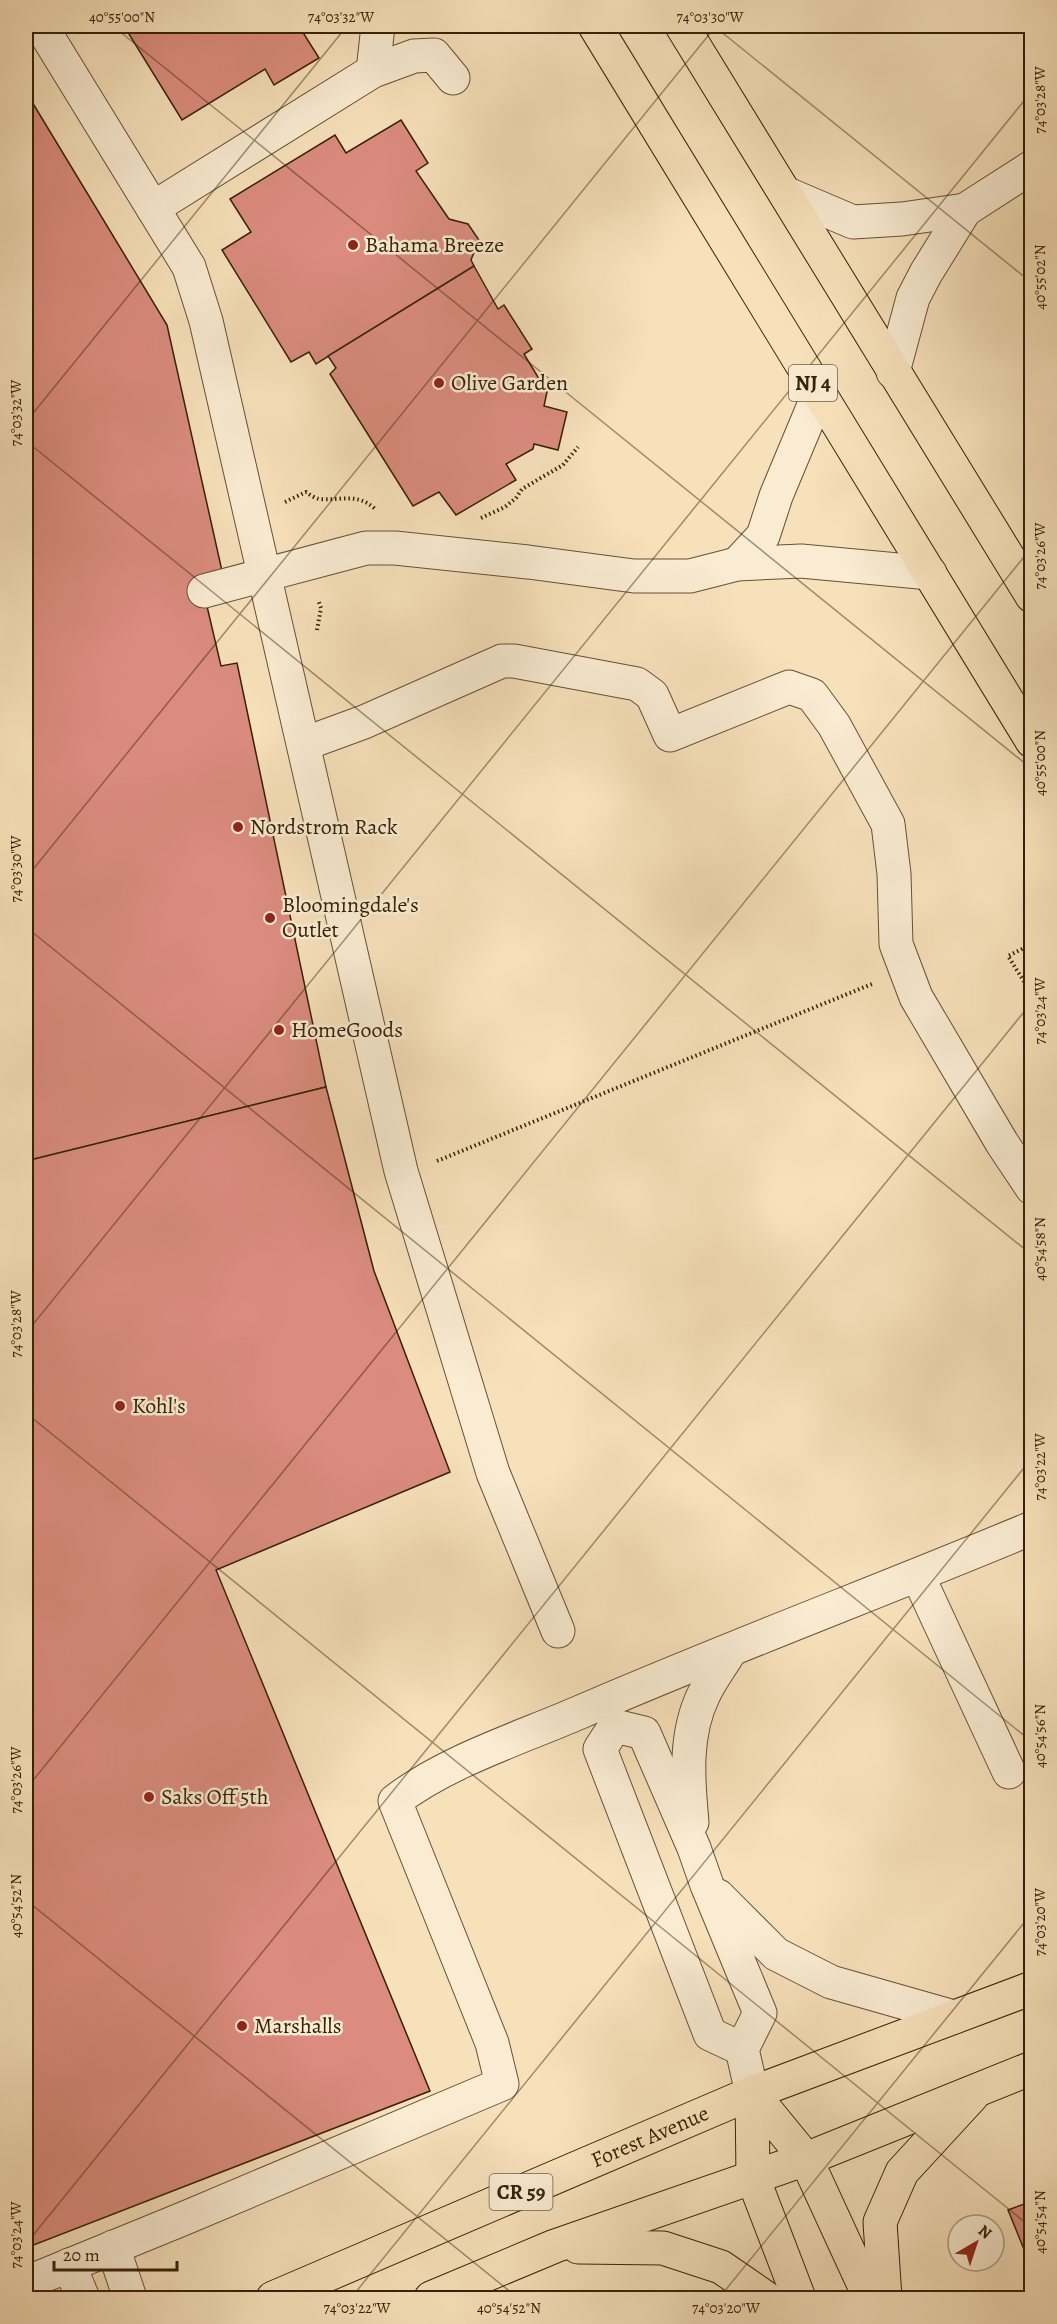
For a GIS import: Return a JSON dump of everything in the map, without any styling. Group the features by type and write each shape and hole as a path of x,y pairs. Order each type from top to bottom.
{"main road":[{"name":"NJ 4","path":"595,26 1032,741"},
{"path":"682,26 1032,596"},
{"name":"Forest Avenue","path":"273,2298 752,2093 1032,1988"},
{"path":"432,2298 555,2246 806,2159 1032,2068"},
{"path":"885,2298 880,2222 902,2172 978,2090"},
{"path":"752,2093 806,2159 870,2298"},
{"path":"752,2093 753,2178 799,2298"},
{"path":"555,2246 663,2248 721,2267 765,2298"}],"lane":[{"path":"41,26 189,267 252,516 332,876 401,1171 493,1473 558,1631"},
{"path":"373,71 378,26"},
{"path":"153,208 373,71 414,56 434,55 453,78"},
{"path":"784,193 853,222 902,219 965,210 1032,166"},
{"path":"893,372 913,298 965,210"},
{"path":"736,564 763,536 776,496 819,393"},
{"path":"204,591 366,548 395,548 634,576 690,576 736,564 801,561 930,573"},
{"path":"304,744 364,722 502,661 514,661 637,684 652,695 670,735 789,687 812,695 834,725 888,824 894,874 896,944 921,1005 1002,1143 1032,1188"},
{"path":"26,2283 502,2084 492,2043 395,1801 412,1788 459,1763 609,1714 730,1651 1032,1528"},
{"path":"918,1576 1009,1772"},
{"path":"694,1848 688,1780 689,1750 695,1717 704,1695 730,1651"},
{"path":"609,1714 644,1733 694,1848 760,2013 742,2049 752,2093"},
{"path":"609,1714 600,1749 710,2034 742,2049"},
{"path":"707,1885 776,1954 831,1982 954,2017"},
{"path":"113,2247 130,2298"},
{"path":"69,2265 83,2298"}],"path":[{"path":"478,519 505,507 516,498 522,489 563,465 578,447"},
{"path":"252,516 306,492 317,499 348,497 370,505 382,516"},
{"path":"304,565 321,608 317,631"},
{"path":"1032,952 1028,946 1008,956 1032,994"},
{"path":"401,1171 432,1163 880,981 901,958"}],"building":[{"path":"124,26 299,26 319,58 274,85 265,69 182,120"},
{"path":"26,92 167,325 224,580 202,585 221,666 237,663 326,1087 26,1161"},
{"name":"Bahama Breeze","path":"401,120 428,163 416,171 449,219 468,224 479,240 471,260 474,266 316,364 309,352 291,362 222,250 251,232 230,199 335,135 346,153"},
{"name":"Olive Garden","path":"474,266 498,309 504,305 532,349 524,354 547,392 544,406 567,412 558,450 534,444 533,449 506,464 516,480 456,515 439,492 413,506 330,374 336,368 328,356"},
{"path":"326,1087 374,1271 450,1472 216,1570 430,2091 26,2248 26,1161"},
{"path":"1032,2201 1032,2269 1008,2210"}],"place":[{"name":"Bahama Breeze","path":"353,245"},
{"name":"Olive Garden","path":"439,383"},
{"name":"Nordstrom Rack","path":"238,827"},
{"name":"Bloomingdale's Outlet","path":"270,918"},
{"name":"HomeGoods","path":"279,1030"},
{"name":"Kohl's","path":"120,1406"},
{"name":"Saks Off 5th","path":"149,1797"},
{"name":"Marshalls","path":"242,2026"}]}
